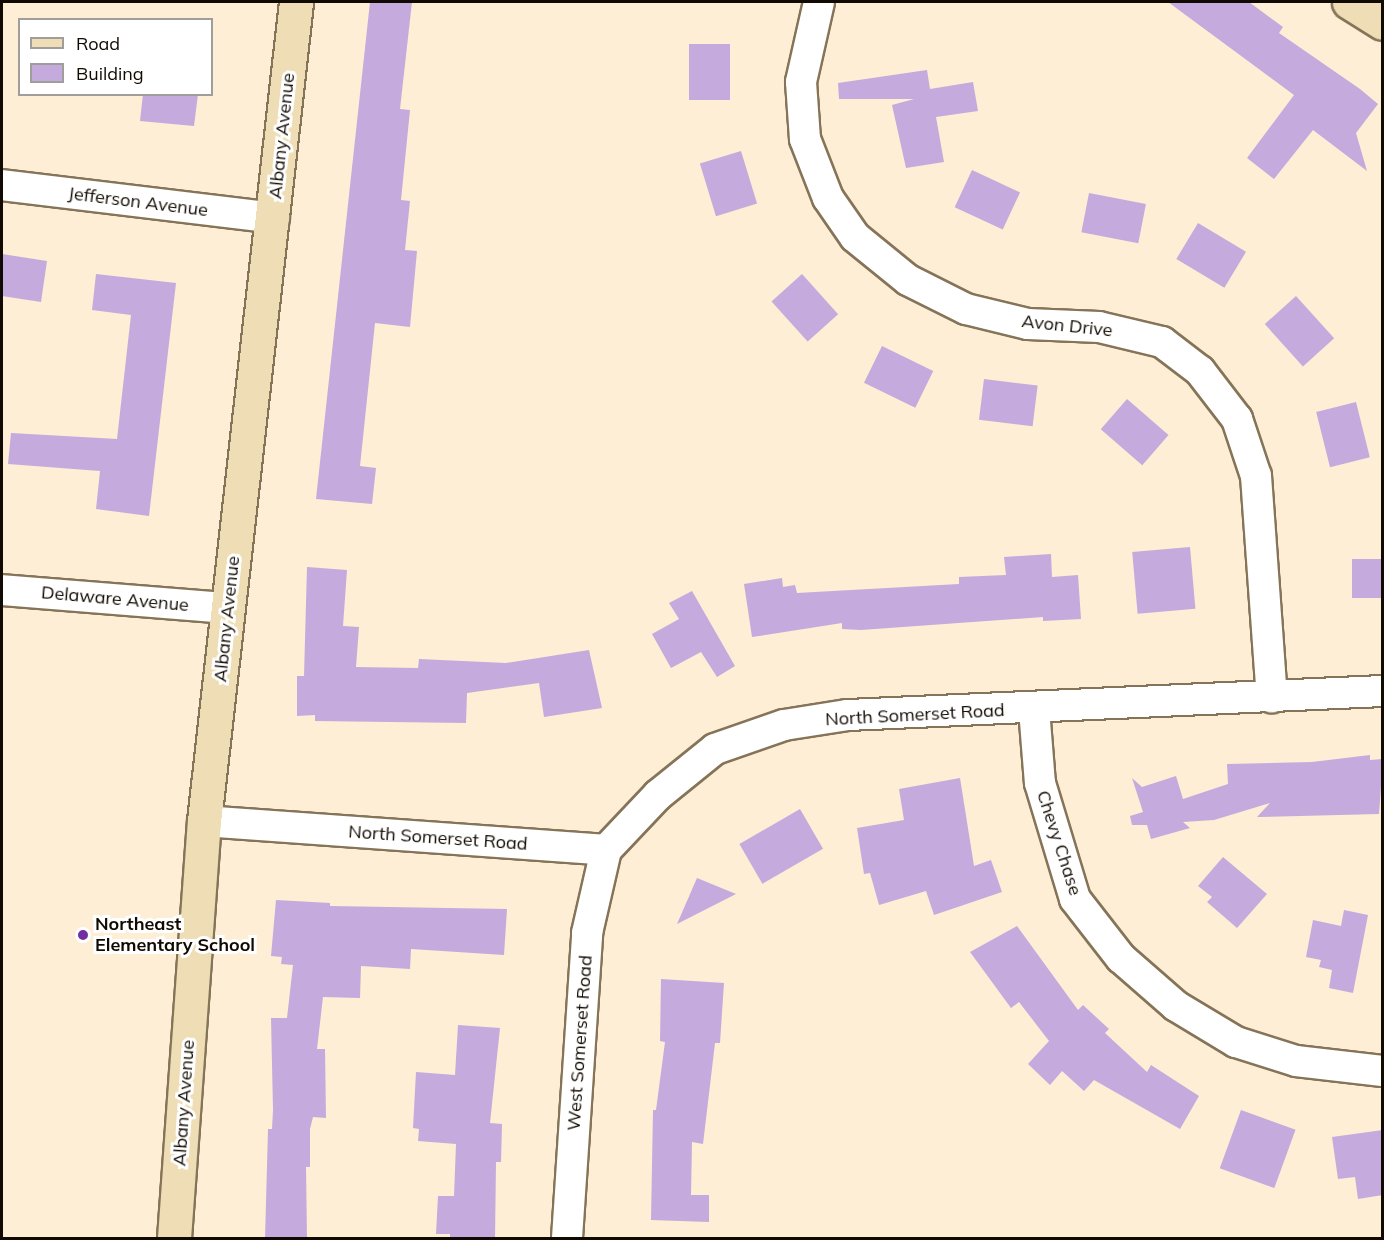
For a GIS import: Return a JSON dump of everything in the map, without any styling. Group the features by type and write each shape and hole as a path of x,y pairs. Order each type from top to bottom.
{"street":[{"name":"Albany Avenue","path":"174,1239 204,821 274,218 296,2"},
{"name":"Avon Drive","path":"819,2 801,82 805,139 828,198 855,237 908,280 966,309 1028,324 1100,327 1162,342 1200,371 1237,419 1256,476 1272,697"},
{"path":"1349,2 1383,23"},
{"name":"Jefferson Avenue","path":"2,185 274,218"},
{"name":"Delaware Avenue","path":"2,590 228,608"},
{"name":"North Somerset Road","path":"204,821 606,850 658,795 715,749 784,725 848,715 1034,710 1383,691"},
{"name":"Chevy Chase","path":"1034,710 1040,783 1075,899 1121,958 1176,1006 1236,1042 1296,1061 1383,1071"},
{"name":"West Somerset Road","path":"567,1239 587,933 606,850"}],"building":[{"path":"370,2 412,2 400,109 410,110 401,200 410,201 405,250 417,251 410,327 375,323 360,466 376,468 372,504 316,499"},
{"path":"1168,2 1249,2 1283,27 1279,33 1378,104 1356,133 1367,171 1313,130 1274,179 1247,158 1294,95"},
{"path":"689,44 730,44 730,100 689,100"},
{"path":"927,70 930,89 973,82 978,111 936,117 944,162 906,168 892,105 914,99 839,99 838,83"},
{"path":"143,96 198,96 194,126 140,121"},
{"path":"741,151 757,204 716,216 700,164"},
{"path":"972,170 1020,192 1003,230 955,207"},
{"path":"1089,193 1146,204 1138,243 1081,232"},
{"path":"1198,223 1246,252 1224,288 1176,259"},
{"path":"2,254 47,261 41,302 2,296"},
{"path":"96,274 176,283 149,516 96,509 100,471 8,464 11,433 117,439 131,315 92,310"},
{"path":"802,274 838,314 808,342 772,301"},
{"path":"1296,296 1334,338 1303,366 1265,324"},
{"path":"882,346 933,371 915,408 864,383"},
{"path":"984,379 1038,386 1033,426 979,420"},
{"path":"1127,399 1169,435 1142,465 1101,429"},
{"path":"1356,402 1370,457 1330,467 1316,412"},
{"path":"1190,547 1195,609 1138,614 1132,552"},
{"path":"1051,554 1052,577 1078,575 1081,619 1043,621 1043,617 861,630 842,629 842,623 752,637 744,584 782,578 783,587 795,585 797,593 959,584 959,577 1006,575 1004,557"},
{"path":"1352,559 1382,559 1382,598 1352,598"},
{"path":"307,567 347,570 343,626 359,627 356,667 418,668 419,659 506,663 589,650 602,708 544,717 539,683 467,693 466,723 315,721 315,715 297,716 297,676 304,676"},
{"path":"692,591 735,666 717,677 701,652 671,668 652,634 679,619 669,603"},
{"path":"1370,755 1370,760 1383,759 1379,814 1257,817 1270,803 1214,820 1183,822 1190,828 1151,839 1147,825 1132,825 1130,816 1143,812 1132,778 1142,787 1176,776 1183,799 1228,784 1227,764 1312,762"},
{"path":"960,778 974,866 991,860 1002,892 934,915 926,891 879,905 870,873 864,874 857,828 904,820 899,789"},
{"path":"800,809 823,849 762,884 739,844"},
{"path":"1223,857 1267,894 1237,928 1207,902 1212,897 1198,886"},
{"path":"697,878 736,894 677,924"},
{"path":"276,900 330,903 330,906 507,909 504,955 411,949 410,969 361,966 360,998 323,997 317,1049 325,1049 326,1118 313,1117 310,1129 310,1167 306,1167 307,1239 265,1239 268,1129 272,1129 273,1110 271,1018 287,1018 293,965 281,964 282,957 271,956"},
{"path":"1344,910 1368,915 1353,993 1329,988 1332,970 1319,967 1321,960 1306,957 1313,920 1341,926"},
{"path":"1017,926 1078,1010 1083,1005 1109,1029 1105,1033 1147,1072 1151,1065 1199,1096 1180,1129 1094,1080 1084,1091 1062,1071 1050,1085 1028,1064 1049,1041 1019,1002 1011,1008 970,952"},
{"path":"661,979 724,983 720,1043 715,1043 703,1144 692,1142 691,1195 709,1195 709,1222 651,1220 653,1110 656,1110 665,1042 660,1041"},
{"path":"458,1025 500,1028 490,1123 502,1124 501,1162 496,1162 495,1239 450,1239 450,1234 436,1234 438,1196 454,1196 456,1144 418,1141 419,1129 413,1128 416,1072 455,1075"},
{"path":"1241,1110 1296,1130 1274,1188 1220,1168"},
{"path":"1383,1130 1383,1195 1358,1199 1355,1177 1338,1179 1332,1137"}],"place":[{"name":"Northeast Elementary School","path":"83,935"}]}
